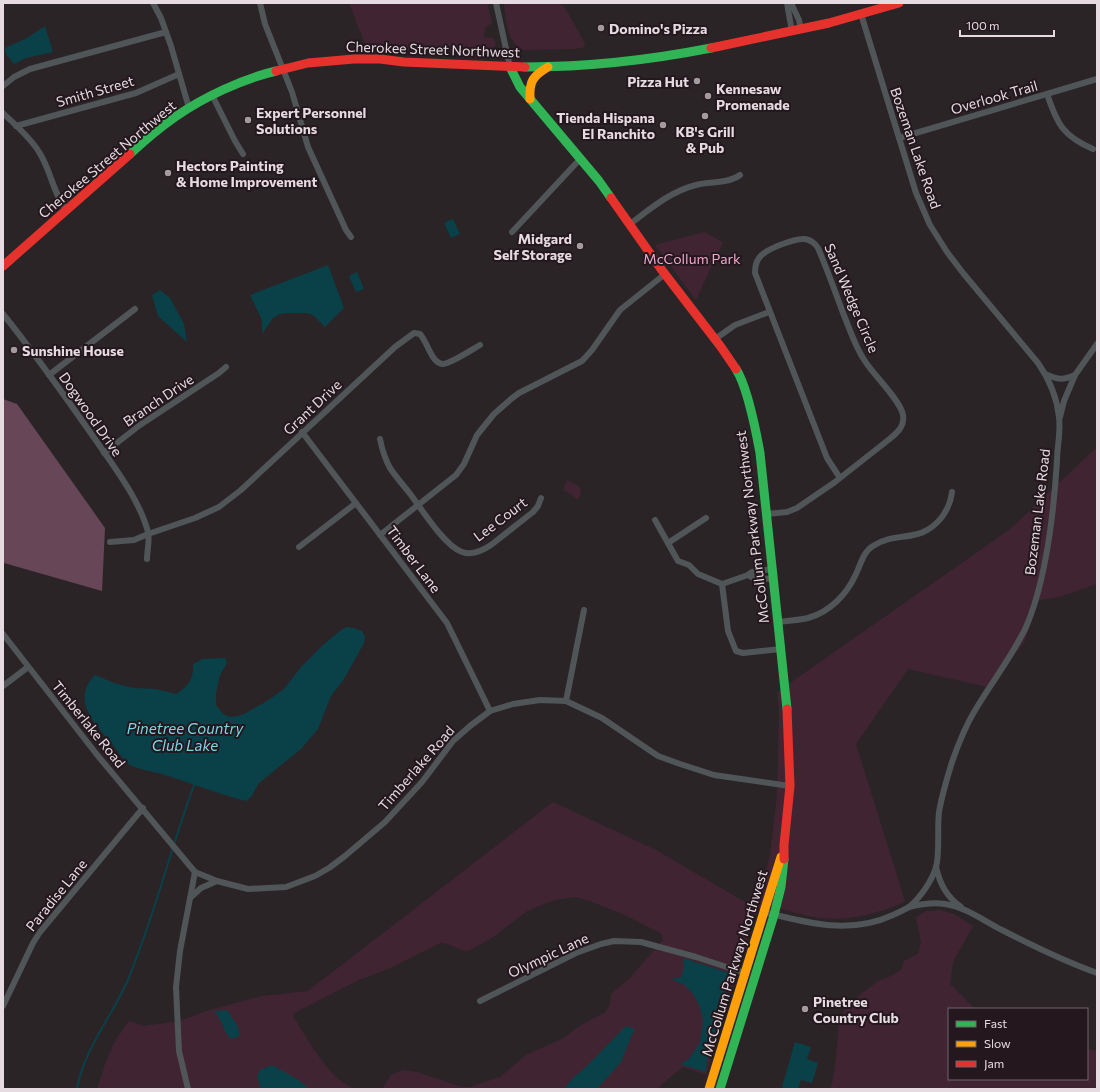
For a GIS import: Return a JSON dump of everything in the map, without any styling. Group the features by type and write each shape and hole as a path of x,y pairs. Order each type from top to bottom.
{"street":[{"path":"154,3 166,32 189,108"},
{"path":"260,3 265,24 292,92 308,147 346,230 351,237"},
{"path":"496,3 510,67"},
{"path":"787,3 797,31"},
{"path":"791,3 799,20 797,31"},
{"name":"Cherokee Street Northwest","path":"3,266 155,133 189,108 212,95 259,76 283,69 319,62 364,59 510,67 588,65 682,54 797,31 899,3"},
{"name":"Bozeman Lake Road","path":"764,912 817,925 844,927 878,921 908,907 926,887 936,867 939,813 952,761 973,713 1012,653 1027,626 1042,579 1055,486 1059,419 1055,400 1045,374 963,273 930,225 916,193 861,14"},
{"path":"3,86 30,69 166,32"},
{"name":"McCollum Parkway Northwest","path":"510,67 516,81 581,158 665,274 715,338 738,373 750,406 760,453 788,723 790,786 784,845 783,876 774,914 720,1089"},
{"path":"530,99 529,87 531,79 536,74 548,67"},
{"name":"Smith Street","path":"16,126 136,93 179,74"},
{"name":"Overlook Trail","path":"899,138 1097,79"},
{"path":"1047,94 1053,113 1067,134 1077,142 1092,149"},
{"path":"212,95 234,141 243,154"},
{"path":"3,113 39,152 46,165 61,203 67,211"},
{"path":"512,232 581,158"},
{"path":"630,224 676,193 695,185 735,180 740,175"},
{"name":"Sand Wedge Circle","path":"767,514 787,512 797,508 840,478 894,435 900,429 904,421 902,411 895,399 862,357 856,346 818,248 812,241 806,239 786,244 765,252 759,258 755,273 827,458 840,478"},
{"path":"380,535 456,475 464,464 482,428 502,406 519,393 582,361 592,350 620,310 665,274"},
{"path":"49,374 135,309"},
{"path":"715,338 735,325 769,312"},
{"name":"Dogwood Drive","path":"3,314 49,374 130,492 145,523 148,534 147,559"},
{"name":"Grant Drive","path":"148,534 195,518 219,507 241,490 393,345 414,333 420,334 432,356 436,361 442,364 450,362 480,345"},
{"path":"1059,419 1075,375 1097,344"},
{"name":"Branch Drive","path":"104,453 140,425 226,367"},
{"path":"1045,374 1059,379 1065,379 1075,375"},
{"name":"Timber Lane","path":"302,432 447,623 490,711"},
{"name":"Lee Court","path":"380,439 382,450 391,469 440,533 461,552 472,553 483,550 491,545 533,512 538,506 541,498"},
{"path":"778,622 809,618 835,603 845,594 852,584 863,557 872,546 886,540 922,533 929,530 939,520 948,507 952,492"},
{"path":"300,547 356,503"},
{"path":"668,543 706,518"},
{"path":"655,520 678,561 689,565 698,574 722,584 748,575 752,572 773,568"},
{"path":"110,542 134,540 148,534"},
{"path":"748,575 753,578 774,579"},
{"path":"722,584 728,632 736,651 743,654 781,649"},
{"path":"566,701 584,610"},
{"name":"Timberlake Road","path":"3,634 98,756 195,872 217,881 248,889 286,887 315,876 329,868 385,822 422,782 453,741 490,711 513,704 540,700 566,701 602,718 658,756 714,775 790,786"},
{"path":"3,686 28,667"},
{"name":"Paradise Lane","path":"3,1006 32,943 143,808"},
{"name":"McCollum Parkway Northwest","path":"710,1089 784,845"},
{"path":"936,867 944,890 952,900 964,909 1023,941 1067,962 1097,973"},
{"path":"188,1089 179,1051 176,987 180,951 195,872"},
{"path":"190,898 201,888 217,881"},
{"path":"908,907 934,903 946,904 964,909"},
{"name":"Olympic Lane","path":"480,1001 576,953 614,941 642,942 745,973"}],"green space":[{"path":"349,3 487,3 492,22 485,27 484,37 493,38 496,43 495,46 484,52 373,49 365,44"},
{"path":"505,3 560,3 565,8 583,40 585,44 584,47 575,49 524,50 518,47 511,38 509,32 504,6"},
{"name":"McCollum Park","path":"704,232 723,242 696,300 655,245"},
{"path":"1097,447 1097,584 1059,597 1039,600 1024,643 987,687 908,669 856,744 905,901 893,907 874,913 834,919 810,916 771,905 765,908 757,909 770,855 777,794 779,711 777,692 1009,530"},
{"path":"567,480 577,485 581,490 581,495 577,500 571,494 563,490"},
{"path":"553,802 656,850 757,909 706,1075 683,1067 663,1083 658,1089 382,1089 391,1075 404,1070 417,1072 462,1087 470,1087 500,1077 526,1055 562,1039 581,1025 606,1012 610,1004 611,994 629,979 663,940 662,934 625,915 587,900 575,897 554,900 527,911 492,938 468,951 440,943 390,968 359,980 294,1013 293,1016 303,1033 328,1068 341,1081 355,1089 97,1089 105,1064 115,1041 129,1021 144,1026 180,1021 206,1011 262,996 308,991"},
{"name":"Pinetree Country Club","path":"941,910 954,914 973,926 953,962 950,984 974,1008 948,1008 948,1080 1088,1080 1088,1049 1097,1051 1097,1089 830,1089 833,1080 839,1021 847,1005 878,981 901,970 904,961 918,954 921,942 916,917 926,911"}],"shaded area":[{"path":"3,399 17,404 105,528 102,591 3,562"}],"water":[{"path":"45,26 53,52 26,58 14,64 6,54 5,48 27,38"},
{"path":"453,219 460,234 451,238 444,223"},
{"path":"328,265 344,308 325,327 313,315 306,313 280,314 273,318 262,334 262,320 250,295"},
{"path":"357,272 364,289 356,292 349,276"},
{"path":"160,290 170,298 184,324 187,342 158,316 152,295"},
{"name":"Pinetree Country Club Lake","path":"347,627 362,631 365,637 364,643 344,679 331,696 318,729 301,749 259,783 251,797 246,801 130,765 123,759 99,729 88,712 85,703 85,694 88,684 95,675 114,683 134,688 156,689 176,694 189,682 193,664 203,659 225,658 227,663 220,675 216,693 216,705 223,714 230,717 238,716 267,701 284,689 301,667 323,645"},
{"path":"683,958 732,974 707,1060 706,1072 680,1064 688,1060 700,1043 703,1021 700,1007 694,995 685,985 671,979 681,977 684,968"},
{"path":"227,1010 237,1025 240,1035 231,1039 214,1011"},
{"path":"626,1026 635,1029 621,1062 597,1089 564,1089 573,1078 585,1068"},
{"path":"795,1042 811,1047 807,1059 818,1063 812,1083 801,1080 798,1089 787,1089 782,1087"},
{"path":"272,1065 297,1079 309,1089 261,1089 257,1076 260,1070"}],"waterway":[{"path":"77,1089 86,1060 121,995 137,958 194,785"}],"traffic: fast":[{"path":"525,67 571,66 618,62 711,48"},
{"path":"510,67 520,87 599,181 611,198"},
{"path":"130,154 146,139 198,102 237,84 263,74 276,71"},
{"path":"736,369 748,398 760,453 787,709"},
{"path":"720,1089 774,915 781,887 784,859"}],"traffic: slow":[{"path":"530,99 531,83 535,76 548,67"},
{"path":"709,1089 781,857"}],"traffic: jam":[{"path":"711,48 829,23 899,3"},
{"path":"276,71 308,63 354,59 380,59 404,62 525,67"},
{"path":"3,266 130,154"},
{"path":"611,198 661,269 736,369"},
{"path":"784,859 790,786 787,709"}],"place":[{"name":"Domino's Pizza","path":"601,28"},
{"name":"Pizza Hut","path":"697,81"},
{"name":"Kennesaw Promenade","path":"708,96"},
{"name":"KB's Grill & Pub","path":"705,116"},
{"name":"Expert Personnel Solutions","path":"248,120"},
{"name":"Tienda Hispana El Ranchito","path":"663,125"},
{"name":"Hectors Painting & Home Improvement","path":"168,173"},
{"name":"Midgard Self Storage","path":"580,246"},
{"name":"Sunshine House","path":"14,350"},
{"name":"Pinetree Country Club","path":"805,1009"}]}
